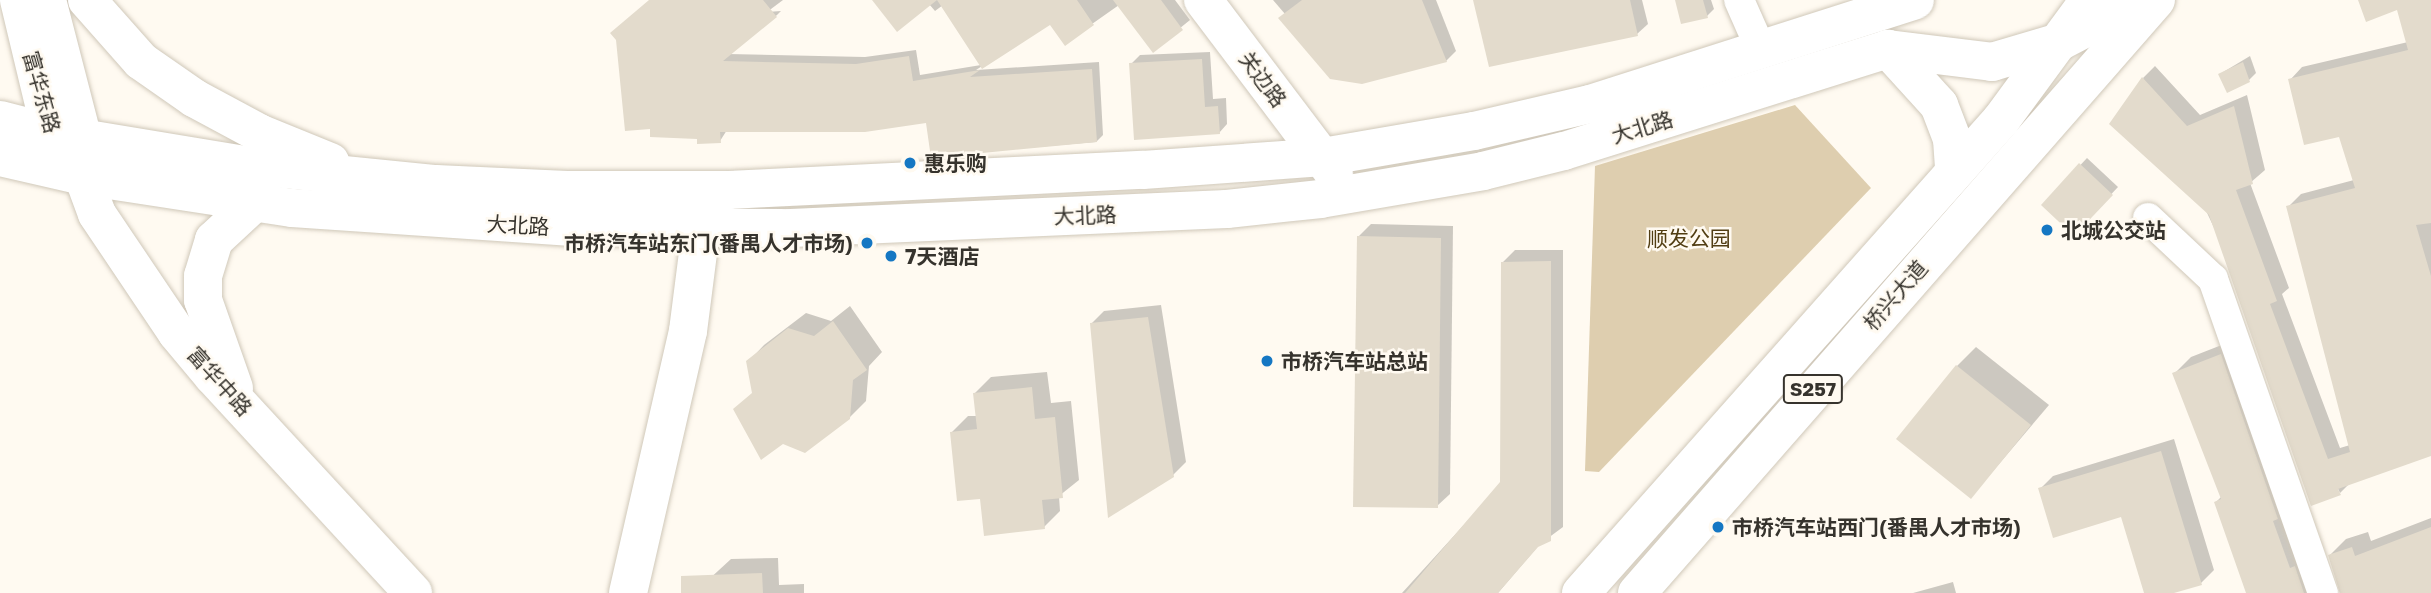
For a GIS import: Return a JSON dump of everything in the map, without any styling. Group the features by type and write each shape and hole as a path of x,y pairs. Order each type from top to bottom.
{"main road":[{"name":"富华东路","path":"19,0 72,149"},
{"name":"富华东路","path":"47,0 72,149"},
{"path":"87,0 141,61 194,98 259,133 367,177"},
{"name":"关边路","path":"1203,0 1349,195"},
{"name":"大北路","path":"0,157 72,149 367,177 567,190 729,190 1143,170 1323,157 1475,131 1590,104 1915,0"},
{"name":"桥兴大道","path":"1581,593 1954,169 2001,120 2089,0"},
{"name":"大北路","path":"0,120 72,149 254,203 482,223 701,229 1214,210 1349,195 1459,176 1564,151 1888,49 1992,62 2059,42 2139,0"},
{"name":"桥兴大道","path":"1637,593 2156,0"},
{"path":"1888,49 1939,105 1952,139 1954,169"},
{"name":"富华中路","path":"72,149 97,214 177,333 398,588"},
{"path":"240,404 203,300 203,276 214,240 254,203"},
{"path":"628,593 688,331 701,229"}],"street":[{"path":"1739,0 1762,51"},
{"path":"2148,218 2213,279 2323,593"}],"green space":[{"name":"顺发公园","path":"1795,105 1871,188 1599,472 1585,471 1595,166"}],"building":[{"path":"649,0 763,0 777,17 723,61 856,64 909,56 913,81 980,70 970,77 1092,69 1097,142 931,158 926,123 865,132 720,132 721,143 697,144 697,139 650,137 650,129 625,131 616,40 610,33"},
{"path":"872,0 937,0 897,32"},
{"path":"937,0 1077,0 1094,25 1065,46 1050,25 982,69"},
{"path":"1113,0 1161,0 1183,30 1153,53"},
{"path":"1302,0 1422,0 1447,62 1362,84 1330,79 1278,18"},
{"path":"1473,0 1630,0 1638,36 1489,67"},
{"path":"1675,0 1703,0 1708,18 1681,24"},
{"path":"2358,0 2431,0 2431,223 2416,225 2431,276 2431,456 2338,489 2341,495 2311,506 2209,215 2109,124 2142,77 2187,126 2234,106 2253,184 2236,190 2277,301 2270,304 2328,459 2350,452 2286,206 2355,188 2339,137 2304,145 2288,79 2408,50 2397,10 2366,22"},
{"path":"1202,59 1205,107 1218,106 1220,134 1134,140 1129,63"},
{"path":"2243,62 2250,82 2227,93 2218,74"},
{"path":"2079,163 2113,195 2074,236 2041,205"},
{"path":"1357,236 1441,238 1438,508 1353,507"},
{"path":"1551,261 1551,541 1538,547 1498,593 1405,593 1500,482 1501,262"},
{"path":"1148,317 1174,477 1108,518 1090,323"},
{"path":"833,321 867,370 853,380 850,419 805,453 783,444 761,460 733,409 752,393 746,361 788,328 814,336"},
{"path":"2221,354 2278,519 2273,521 2290,568 2295,566 2304,593 2246,593 2214,502 2221,499 2172,373"},
{"path":"1956,365 2031,425 1971,499 1896,439"},
{"path":"1032,387 1035,419 1055,417 1063,498 1042,500 1045,529 984,536 980,499 957,501 950,432 977,429 973,393"},
{"path":"2161,451 2202,585 2174,593 2144,593 2121,517 2053,538 2038,488"},
{"path":"2431,527 2431,593 2340,593 2328,555 2352,547 2355,556"},
{"path":"762,573 763,593 681,593 681,576"}],"place":[{"name":"惠乐购","path":"910,163"},
{"name":"北城公交站","path":"2047,230"},
{"name":"市桥汽车站东门(番禺人才市场)","path":"867,243"},
{"name":"7天酒店","path":"891,256"},
{"name":"市桥汽车站总站","path":"1267,361"},
{"name":"市桥汽车站西门(番禺人才市场)","path":"1718,527"}]}
